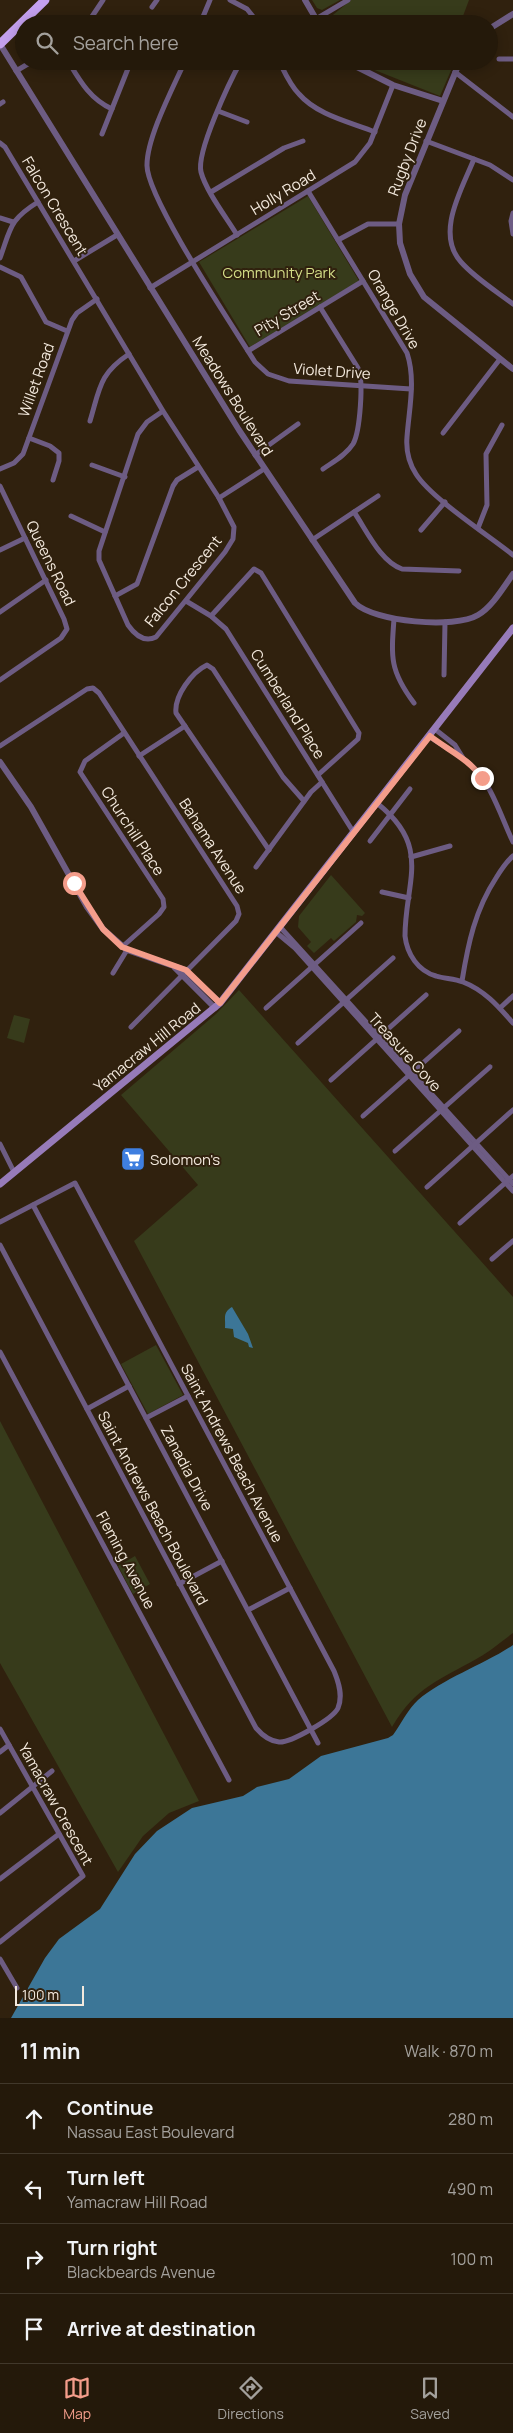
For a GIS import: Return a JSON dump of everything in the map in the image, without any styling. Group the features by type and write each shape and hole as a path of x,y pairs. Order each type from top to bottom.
{"highway":[{"path":"30,15 45,0"},
{"path":"0,44 15,29"}],"main road":[{"name":"Yamacraw Hill Road","path":"0,1184 218,1006 355,834 513,628"}],"street":[{"path":"93,15 103,0"},
{"path":"152,7 157,0"},
{"path":"204,15 210,0"},
{"path":"230,0 247,9 252,15"},
{"path":"305,0 314,15"},
{"path":"326,15 348,0"},
{"path":"498,23 513,14"},
{"name":"Meadows Boulevard","path":"0,44 15,69"},
{"path":"500,59 513,59"},
{"path":"74,70 87,91 96,100 112,109"},
{"path":"102,134 127,70"},
{"name":"Violet Drive","path":"181,70 150,145 147,170 153,191 193,262 248,351 264,371 280,379 411,389"},
{"path":"237,70 204,146 200,164 202,175 237,235"},
{"path":"284,70 295,90 310,105 375,132"},
{"path":"363,70 393,85 443,101"},
{"name":"Meadows Boulevard","path":"16,71 255,455 358,607 373,615 394,619 445,622 466,620 480,614 513,574"},
{"path":"455,72 513,117"},
{"name":"Rugby Drive","path":"455,72 405,195 399,224 402,254 420,292 433,305 513,369"},
{"name":"Holly Road","path":"150,288 359,159 368,147 375,132 393,85"},
{"path":"218,111 247,122"},
{"path":"211,192 284,148 303,141"},
{"path":"426,142 494,167 513,180"},
{"name":"Falcon Crescent","path":"0,143 74,261 163,411 219,498 234,527 233,539 186,601 156,637 145,639 132,630 99,560 99,551 142,427 163,411"},
{"path":"474,159 452,216 450,228 452,243 463,264 513,304"},
{"name":"Orange Drive","path":"308,191 404,347 410,366 411,389 407,440 409,460 420,480 513,555"},
{"path":"0,258 12,222 21,212 38,202"},
{"path":"513,213 511,221 513,234"},
{"path":"0,218 12,222"},
{"path":"338,240 368,224 399,224"},
{"path":"74,261 117,235"},
{"path":"0,267 21,277 46,322 67,331"},
{"name":"Pity Street","path":"248,351 363,282"},
{"name":"Willet Road","path":"0,469 20,459 67,331 76,313 97,299"},
{"path":"320,308 360,371 355,441 346,453 323,469"},
{"path":"90,420 105,374 113,365 129,354"},
{"path":"443,432 500,359"},
{"path":"255,455 298,424"},
{"path":"478,528 487,505 485,458 490,443 502,425"},
{"path":"29,438 50,446 59,453 59,461 53,480"},
{"path":"92,465 125,477"},
{"path":"115,596 137,584 173,486 177,480 198,467"},
{"path":"219,498 264,469"},
{"name":"Queens Road","path":"0,488 66,622 67,629 64,635 0,680"},
{"path":"312,540 378,496"},
{"path":"421,530 445,502"},
{"path":"354,512 386,559 394,566 402,569 459,571"},
{"path":"72,516 105,532"},
{"path":"0,550 25,538"},
{"path":"211,616 251,572 258,569 359,733 358,739 318,776"},
{"path":"0,612 46,580"},
{"name":"Cumberland Place","path":"186,601 211,616 226,629 355,834"},
{"path":"394,619 392,655 395,671 399,682 414,703"},
{"path":"444,675 445,622"},
{"path":"269,850 176,713 178,698 200,668 207,665 213,669 283,777 304,801"},
{"name":"Bahama Avenue","path":"0,746 86,689 93,688 234,899 239,910 236,921 131,1027"},
{"path":"139,756 185,726"},
{"path":"436,730 455,745 482,778 513,842"},
{"name":"Churchill Place","path":"113,973 124,948 164,907 163,899 80,772 82,764 90,756 124,733"},
{"path":"430,736 451,752 464,758"},
{"path":"0,762 32,807 87,907 103,929 124,948 184,972 218,1006"},
{"path":"256,867 304,801 322,782"},
{"path":"370,841 410,789"},
{"path":"378,804 389,815 407,842 411,856 413,873 405,936 406,945 414,960 435,976 462,981 485,994 513,1023"},
{"path":"411,856 450,846"},
{"path":"462,981 471,930 477,914 493,884 513,856"},
{"path":"382,892 409,898"},
{"path":"266,1008 361,923"},
{"name":"Treasure Cove","path":"279,930 314,965 474,1145 510,1180 513,1191"},
{"path":"298,1043 393,958"},
{"path":"331,1080 426,995"},
{"path":"500,1008 513,996"},
{"path":"364,1116 459,1031"},
{"path":"395,1151 490,1066"},
{"path":"427,1187 513,1110"},
{"path":"0,1144 14,1172"},
{"path":"460,1223 510,1180"},
{"name":"Saint Andrews Beach Avenue","path":"33,1205 75,1182 334,1671 340,1698 336,1711 330,1718 310,1728"},
{"path":"0,1222 33,1205"},
{"name":"Zanadia Drive","path":"33,1205 318,1743"},
{"path":"492,1259 513,1241"},
{"name":"Saint Andrews Beach Boulevard","path":"0,1245 259,1731 269,1739 279,1742 291,1739 310,1728"},
{"name":"Fleming Avenue","path":"0,1352 229,1780"},
{"path":"87,1409 130,1386"},
{"path":"146,1418 188,1396"},
{"path":"179,1584 222,1561"},
{"path":"248,1610 290,1588"},
{"name":"Yamacraw Crescent","path":"0,1730 83,1876 0,1942"},
{"path":"0,1752 9,1745"},
{"path":"0,1814 52,1771"},
{"path":"0,1879 59,1834"},
{"path":"0,1959 17,1988"}],"green space":[{"path":"312,0 340,0 322,10 317,8"},
{"path":"351,0 469,0 463,15 333,15"},
{"path":"375,70 451,70 440,96"},
{"name":"Community Park","path":"308,196 359,281 250,347 199,262"},
{"path":"331,875 365,913 362,916 357,915 356,922 334,941 331,938 314,953 307,946 311,942 298,927 299,916"},
{"path":"239,990 513,1297 513,1633 483,1655 430,1685 410,1702 392,1727 134,1241 198,1185 121,1095 216,1014"},
{"path":"14,1015 30,1019 24,1043 7,1038"},
{"path":"156,1345 183,1395 148,1414 121,1364"},
{"path":"0,1421 199,1801 169,1813 143,1836 118,1872 0,1663"},
{"path":"135,1556 150,1584 133,1594 118,1566"}],"water":[{"path":"232,1307 248,1334 253,1348 249,1347 248,1343 234,1337 233,1329 225,1328 225,1316"},
{"path":"513,1645 513,2018 11,2018 45,1958 59,1939 100,1909 135,1854 157,1831 192,1808 243,1796 257,1787 289,1779 321,1756 388,1738 393,1735 414,1704 428,1692"}],"place":[{"name":"Solomon's","path":"133,1159"}],"route":[{"path":"74,883 87,907 103,929 122,947 186,970 220,1003 430,736 451,752 464,758 478,771 482,778"}]}
